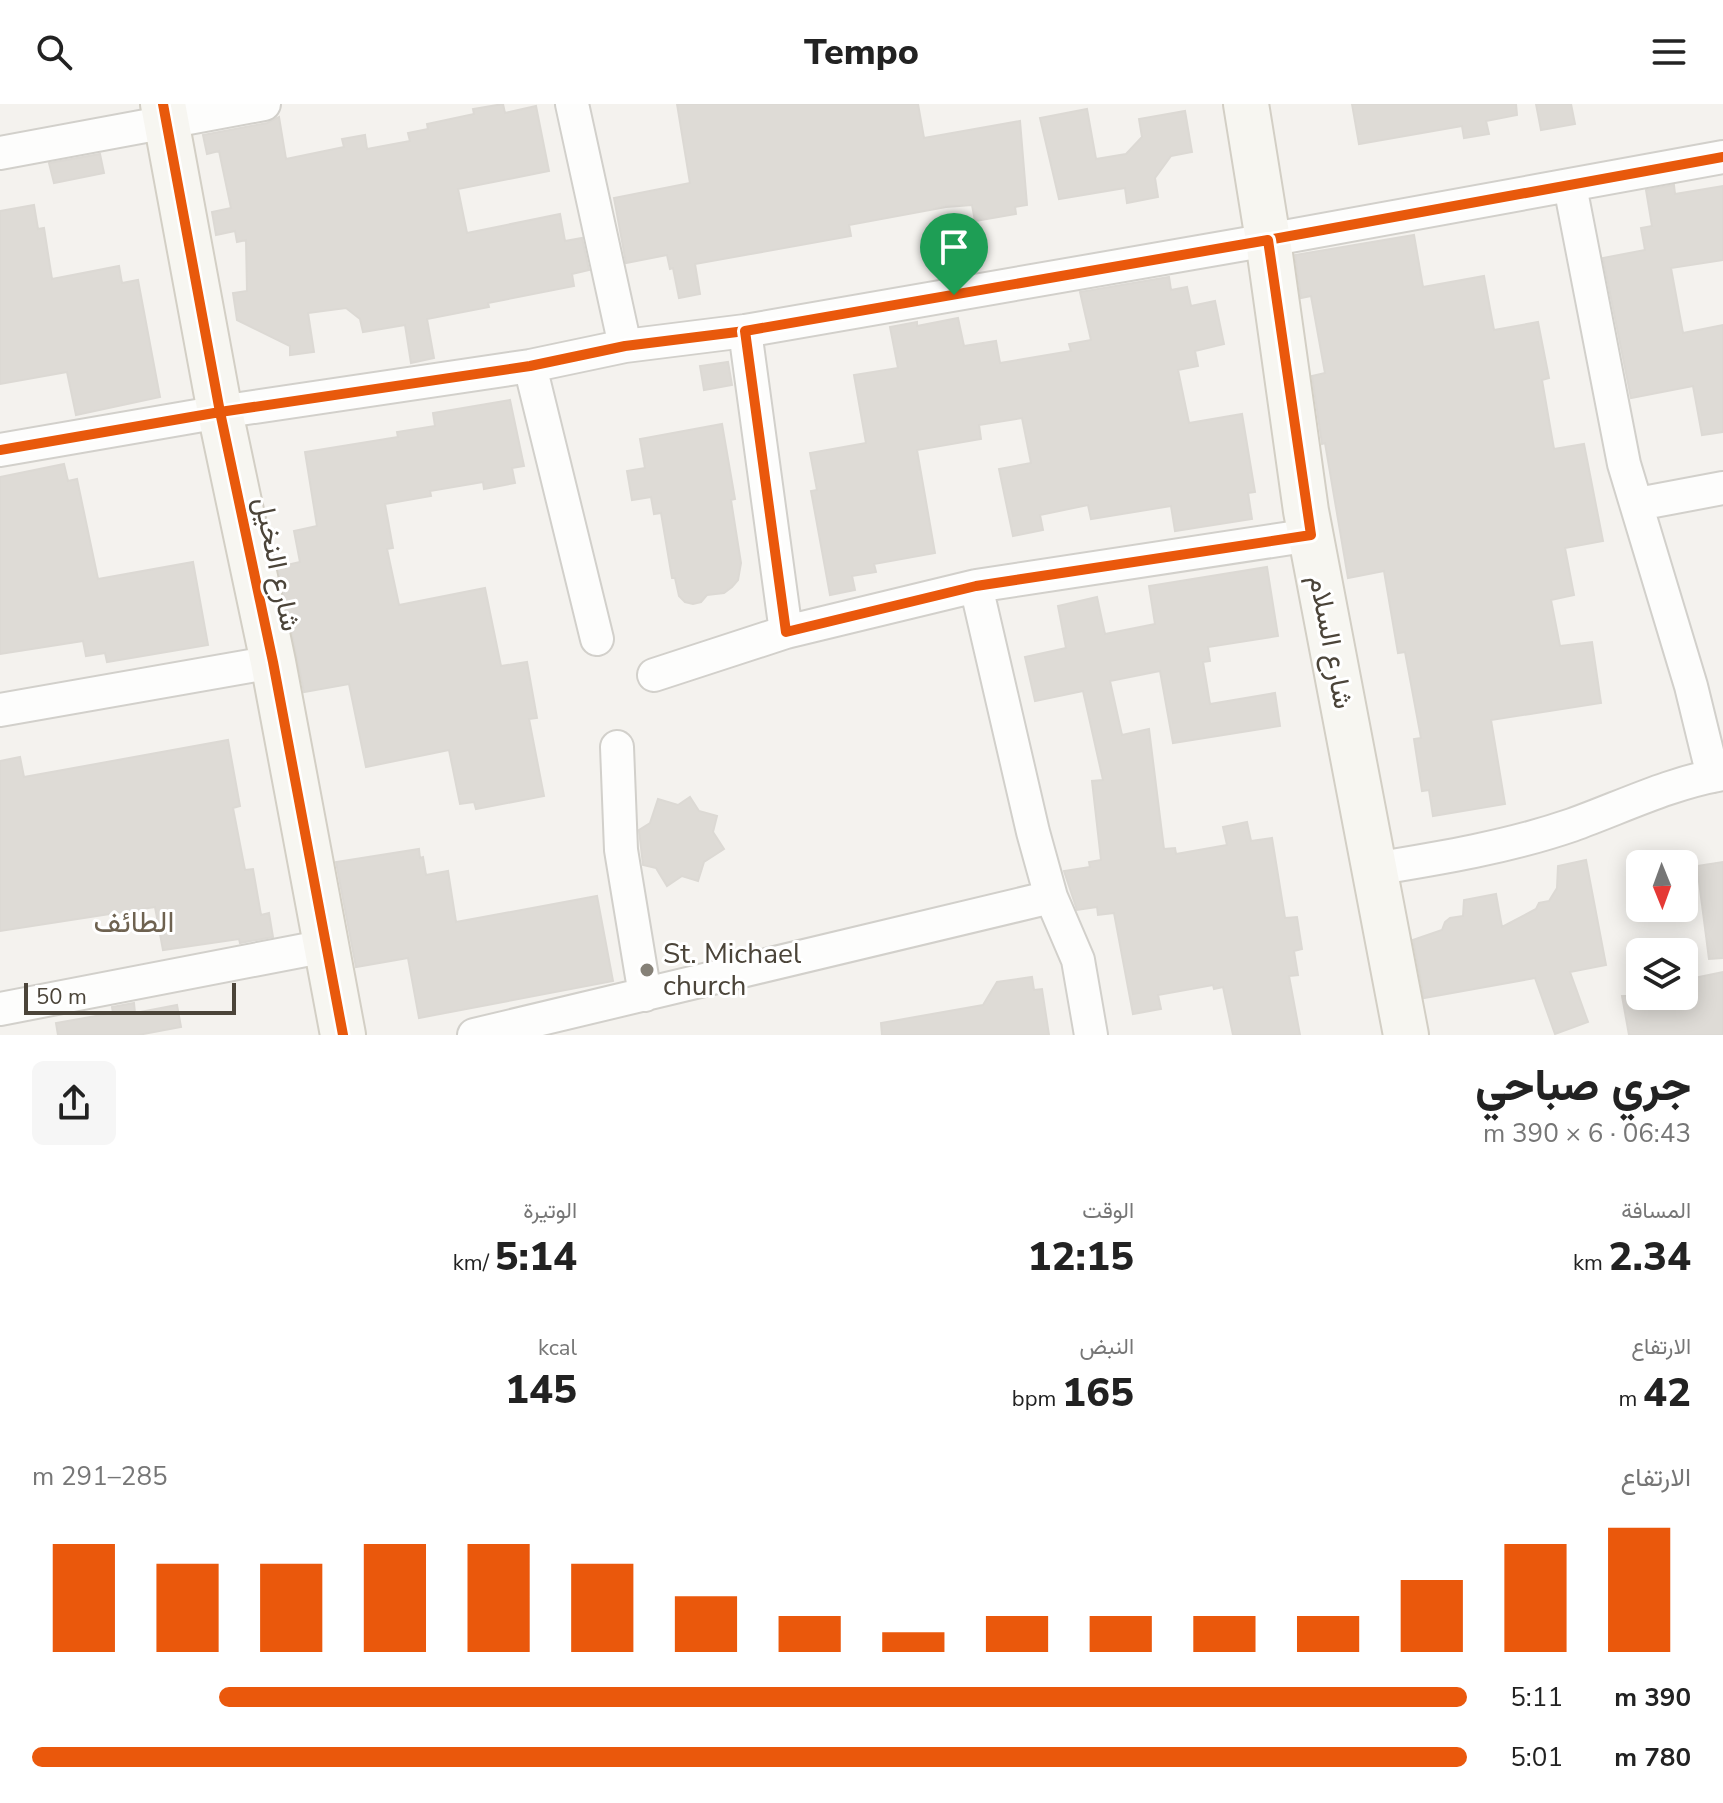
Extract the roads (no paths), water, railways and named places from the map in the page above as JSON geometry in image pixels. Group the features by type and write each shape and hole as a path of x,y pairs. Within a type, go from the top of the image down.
{"street":[{"path":"0,153 165,114 264,104"},
{"path":"572,104 625,346"},
{"name":"شارع السلام","path":"1246,104 1311,535 1374,869 1410,1033"},
{"name":"شارع النخيل","path":"165,114 220,412 273,662 343,1035"},
{"path":"0,450 220,412 530,366 625,346 745,331 1723,157"},
{"path":"1374,869 1469,853 1557,829 1659,791 1718,775 1624,464 1570,186"},
{"path":"745,331 786,632"},
{"path":"530,366 597,639"},
{"path":"1638,504 1723,488"},
{"path":"654,675 786,632 976,586 1311,535"},
{"path":"976,586 1033,832 1051,897 1078,960 1091,1035"},
{"path":"0,710 273,662"},
{"path":"617,747 621,850 645,995"},
{"path":"474,1035 1051,897"},
{"path":"0,1009 326,946"}],"place":[{"name":"St. Michael church","path":"647,970"}],"district":[{"name":"الطائف","path":"134,922"}]}
